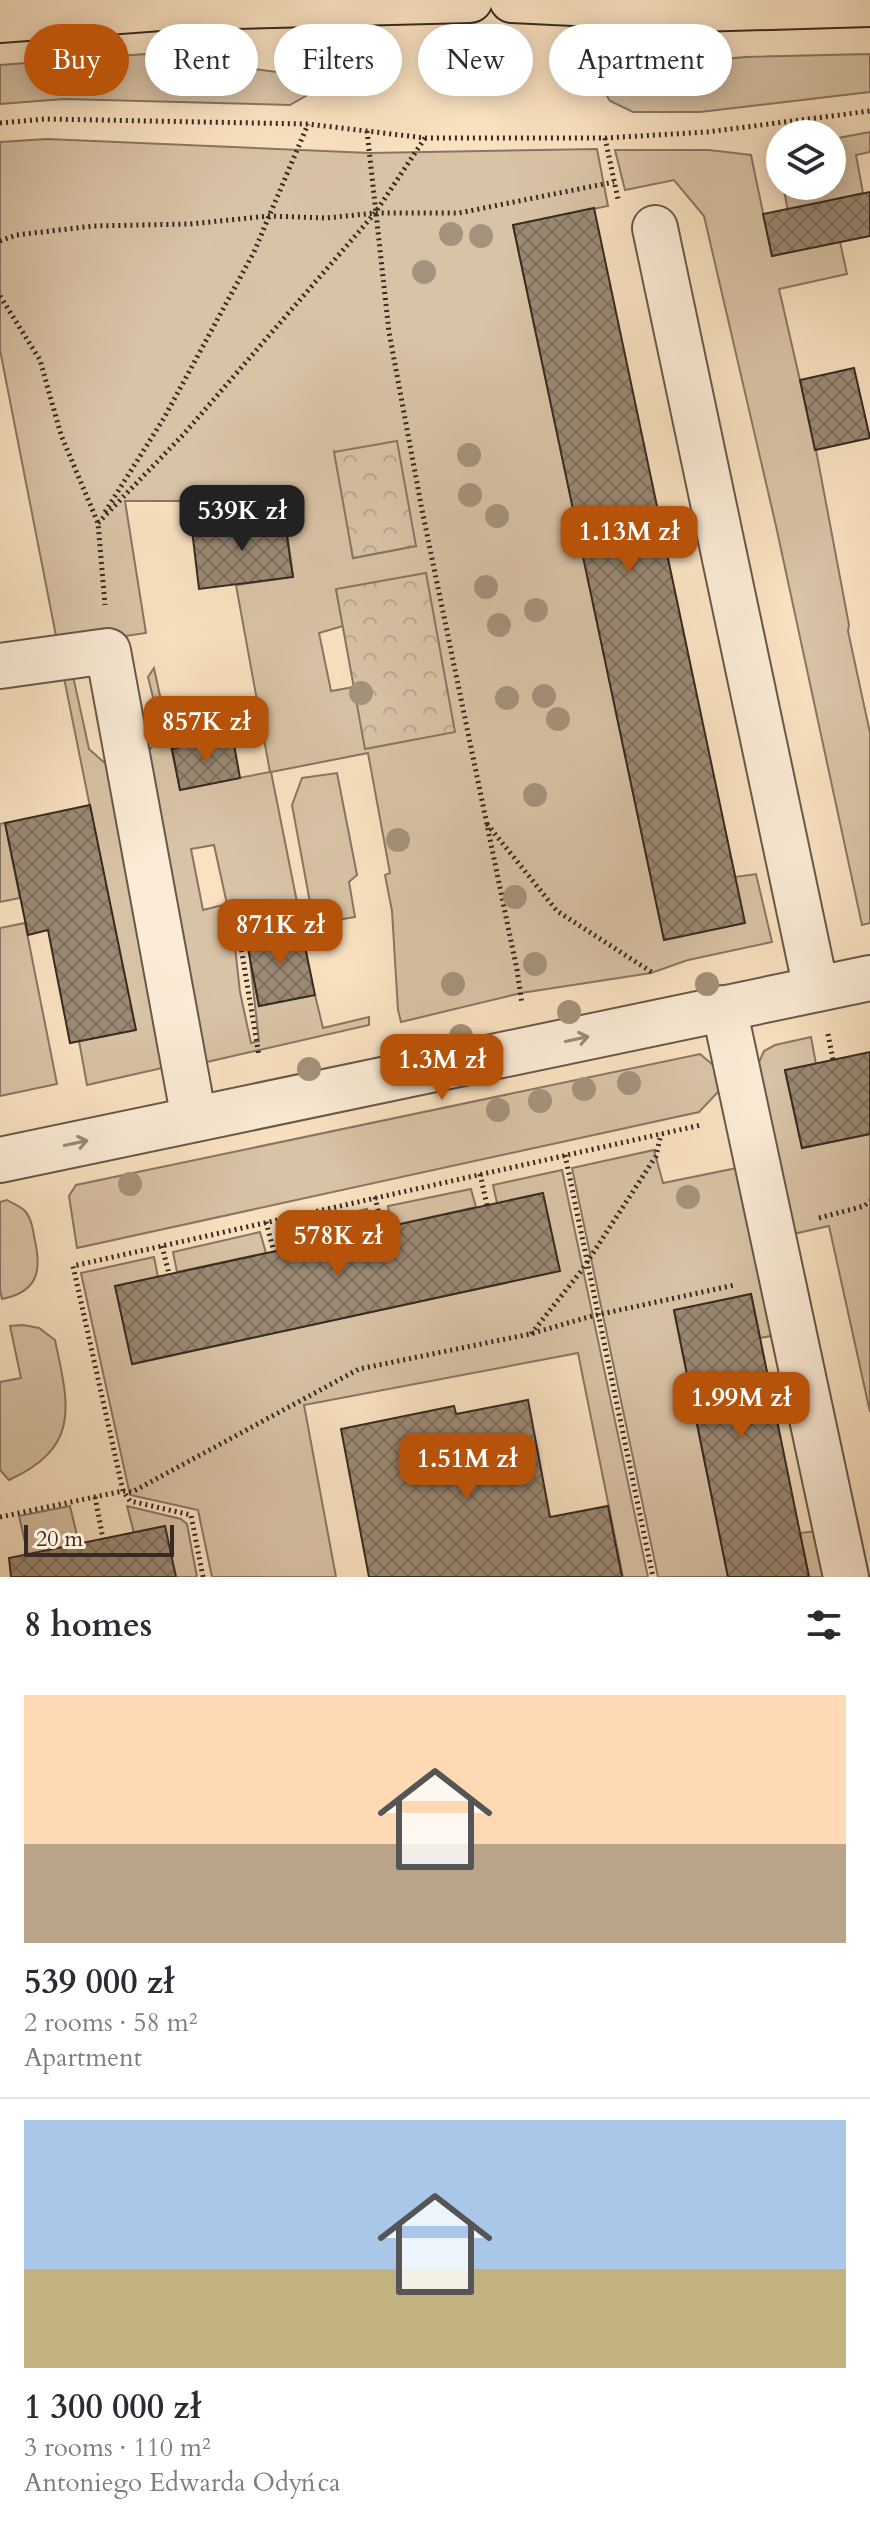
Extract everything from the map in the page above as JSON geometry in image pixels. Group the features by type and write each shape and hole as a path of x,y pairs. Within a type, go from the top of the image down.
{"main road":[{"path":"0,20 160,8 470,0"},
{"path":"512,0 697,9 870,4"}],"street":[{"path":"655,228 822,1009"},
{"path":"0,666 108,651 194,1119"},
{"path":"0,1160 724,1008 822,1009 870,978"},
{"path":"724,1008 846,1577"}],"path":[{"path":"0,123 45,119 308,124 425,138 605,138 692,133 870,111"},
{"path":"98,523 164,418 254,252 308,124"},
{"path":"367,131 389,332 522,1004"},
{"path":"98,523 183,435 375,213 425,138"},
{"path":"0,241 16,235 94,226 190,224 269,216 326,218 375,213 459,213 614,182"},
{"path":"0,296 40,360 61,435 98,523 108,651"},
{"path":"486,823 557,911 659,977"},
{"path":"252,919 239,935 259,1056"},
{"path":"822,1009 833,1060"},
{"path":"203,1577 191,1515 130,1501 123,1491 73,1266 747,1115"},
{"path":"530,1334 587,1263 656,1156 661,1134"},
{"path":"565,1155 653,1577"},
{"path":"480,1174 487,1205"},
{"path":"375,1197 382,1228"},
{"path":"266,1222 274,1252"},
{"path":"162,1246 169,1274"},
{"path":"0,1517 123,1491 132,1492 359,1369 530,1334 597,1315 717,1288 782,1277"},
{"path":"95,1497 103,1539"}],"green space":[{"path":"145,54 145,96 258,96 258,70 274,72 274,96 306,96 290,105 64,99 0,104 0,65 24,63 24,96 129,96 129,55"},
{"path":"870,54 870,92 700,112 633,112 610,101 607,96 732,96 732,58"},
{"path":"870,132 870,152 856,155 863,193 846,197 846,136"},
{"path":"47,139 370,153 597,149 608,206 513,225 664,939 744,923 735,877 756,874 772,942 688,960 651,973 521,993 401,1022 392,911 385,875 390,873 368,753 271,772 302,927 234,938 240,992 251,1043 259,1041 250,960 259,1006 315,995 323,1028 369,1017 369,1025 198,1064 143,758 162,734 148,677 154,668 180,789 270,772 236,585 293,577 285,518 222,526 218,501 125,501 146,633 58,646 0,350 0,142","holes":["335,452 416,546 353,558","343,626 366,748 354,687 331,691 319,633","214,845 227,904 203,910 191,849"]},
{"path":"615,150 709,150 751,155 772,256 796,250 786,200 831,200 847,274 779,289 816,450 848,631 870,733 870,923 862,925 776,526 704,216 674,180 625,190"},
{"path":"397,441 416,546 353,558 334,452"},
{"path":"426,573 455,732 365,749 336,589"},
{"path":"63,673 73,676 89,749 116,773 171,1066 87,1085 79,1041 135,1030"},
{"path":"337,773 357,875 349,882 355,917 314,924 292,805 302,778"},
{"path":"5,823 20,898 0,902 0,824"},
{"path":"25,923 57,1084 0,1096 0,928"},
{"path":"811,1037 816,1064 785,1071 802,1148 870,1134 870,1412 829,1226 784,1236 751,1080 764,1051 775,1045"},
{"path":"700,1054 718,1069 720,1090 699,1112 77,1248 69,1196 76,1185"},
{"path":"654,1150 663,1183 737,1168 781,1334 760,1338 751,1294 674,1311 728,1577 658,1577 572,1168"},
{"path":"562,1170 648,1577 623,1577 578,1353 304,1405 336,1577 212,1577 198,1510 130,1495 81,1273 154,1257 158,1277 115,1286 133,1364 559,1271 497,1203 493,1185"},
{"path":"471,1189 476,1207 391,1226 388,1206"},
{"path":"7,1200 29,1217 38,1262 30,1286 2,1299 0,1202"},
{"path":"367,1209 372,1230 283,1249 279,1229"},
{"path":"260,1232 266,1253 177,1272 173,1252"},
{"path":"10,1326 39,1328 55,1340 66,1405 59,1439 49,1453 9,1480 0,1470 0,1382 21,1378"},
{"path":"70,1506 79,1544 28,1555 19,1516"},
{"path":"127,1506 181,1519 187,1524 197,1577 176,1577 134,1533"},
{"path":"824,1530 835,1577 809,1577 800,1533"}],"building":[{"path":"870,192 870,236 772,256 763,214 831,200 846,200 846,197"},
{"path":"594,208 745,923 664,940 513,225"},
{"path":"854,368 870,438 815,450 800,380"},
{"path":"284,517 293,577 199,589 192,530"},
{"path":"214,739 215,743 233,739 240,778 180,790 172,749"},
{"path":"90,805 136,1030 70,1043 48,930 28,935 5,823"},
{"path":"301,927 315,995 259,1006 246,938"},
{"path":"870,1052 870,1134 802,1148 785,1070"},
{"path":"543,1193 560,1271 132,1364 115,1286"},
{"path":"751,1294 809,1577 728,1577 674,1310"},
{"path":"528,1400 550,1517 608,1506 622,1577 369,1577 341,1429 454,1406 456,1414"},
{"path":"165,1526 176,1577 11,1577 9,1558"}]}
